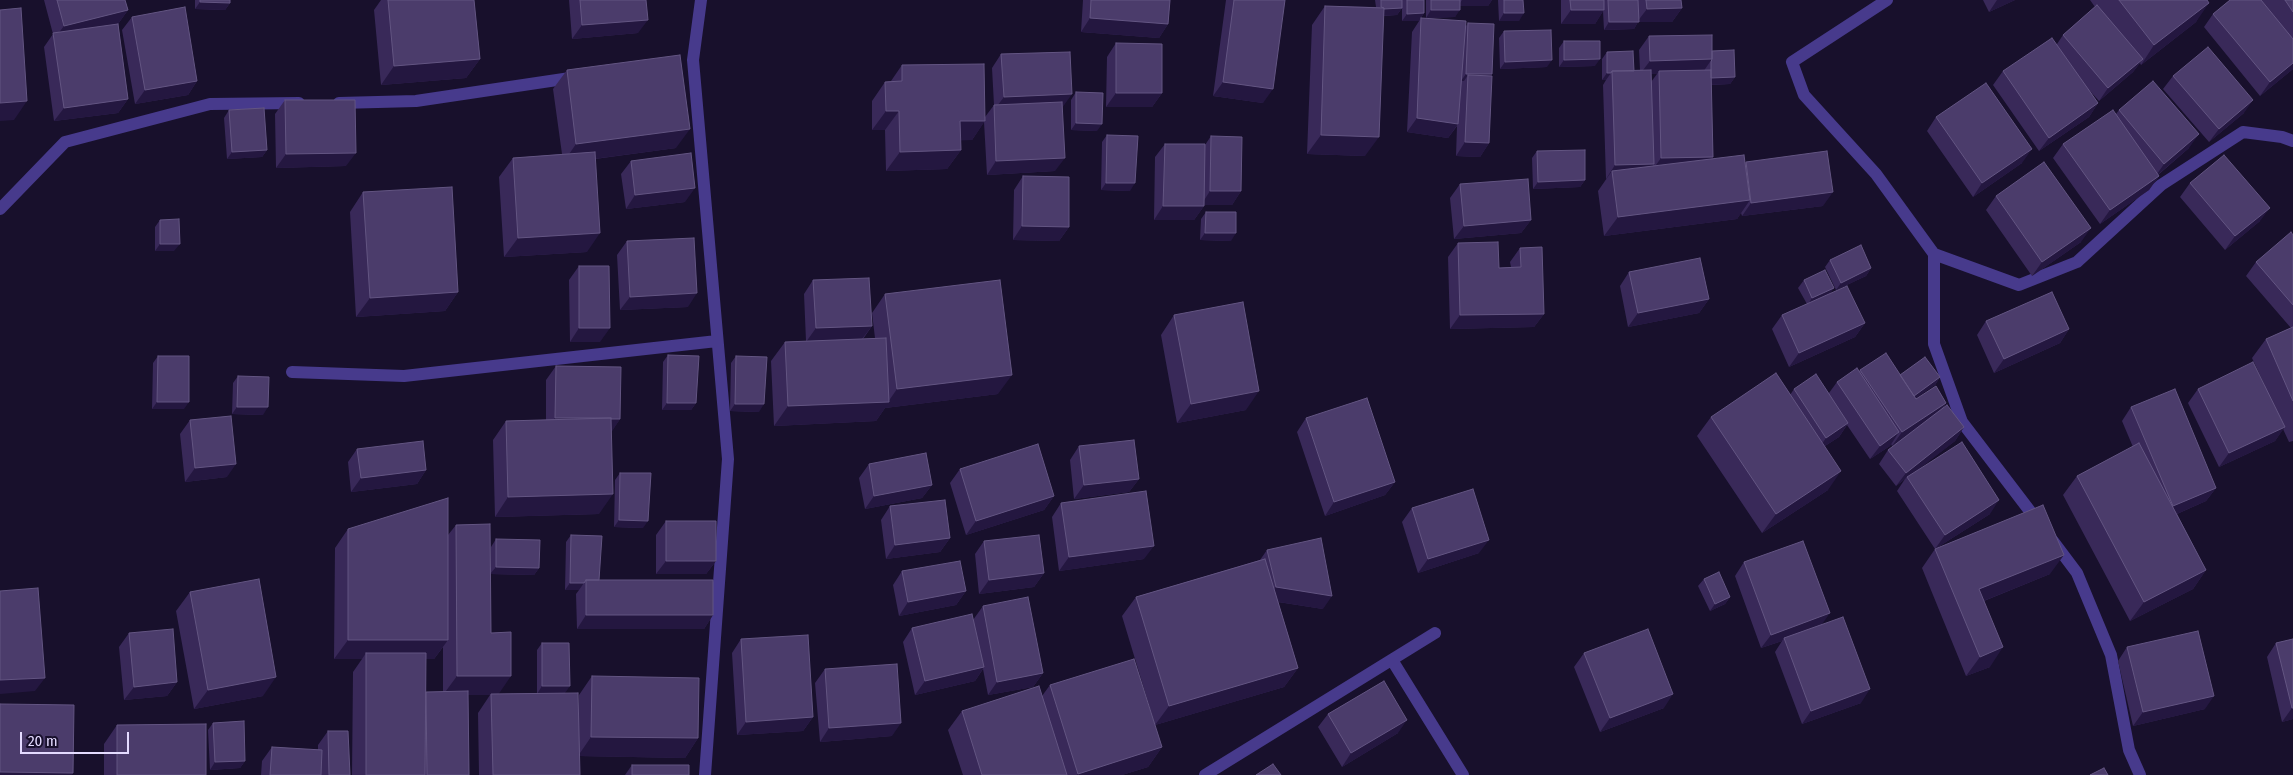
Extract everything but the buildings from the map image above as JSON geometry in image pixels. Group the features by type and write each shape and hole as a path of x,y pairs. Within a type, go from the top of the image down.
{"street":[{"path":"701,0 688,60 718,341 728,459 705,775"},
{"path":"1887,0 1792,62 1804,95 1876,174 1934,254 2019,284 2076,262 2161,184 2243,132 2282,137 2293,141"},
{"path":"327,103 416,101 588,76"},
{"path":"0,209 65,142 210,104 308,103"},
{"path":"1934,254 1934,344 1962,422 2076,572 2111,655 2129,750 2140,775"},
{"path":"292,372 404,376 718,341"},
{"path":"1205,775 1435,633"},
{"path":"1392,660 1463,775"}]}
